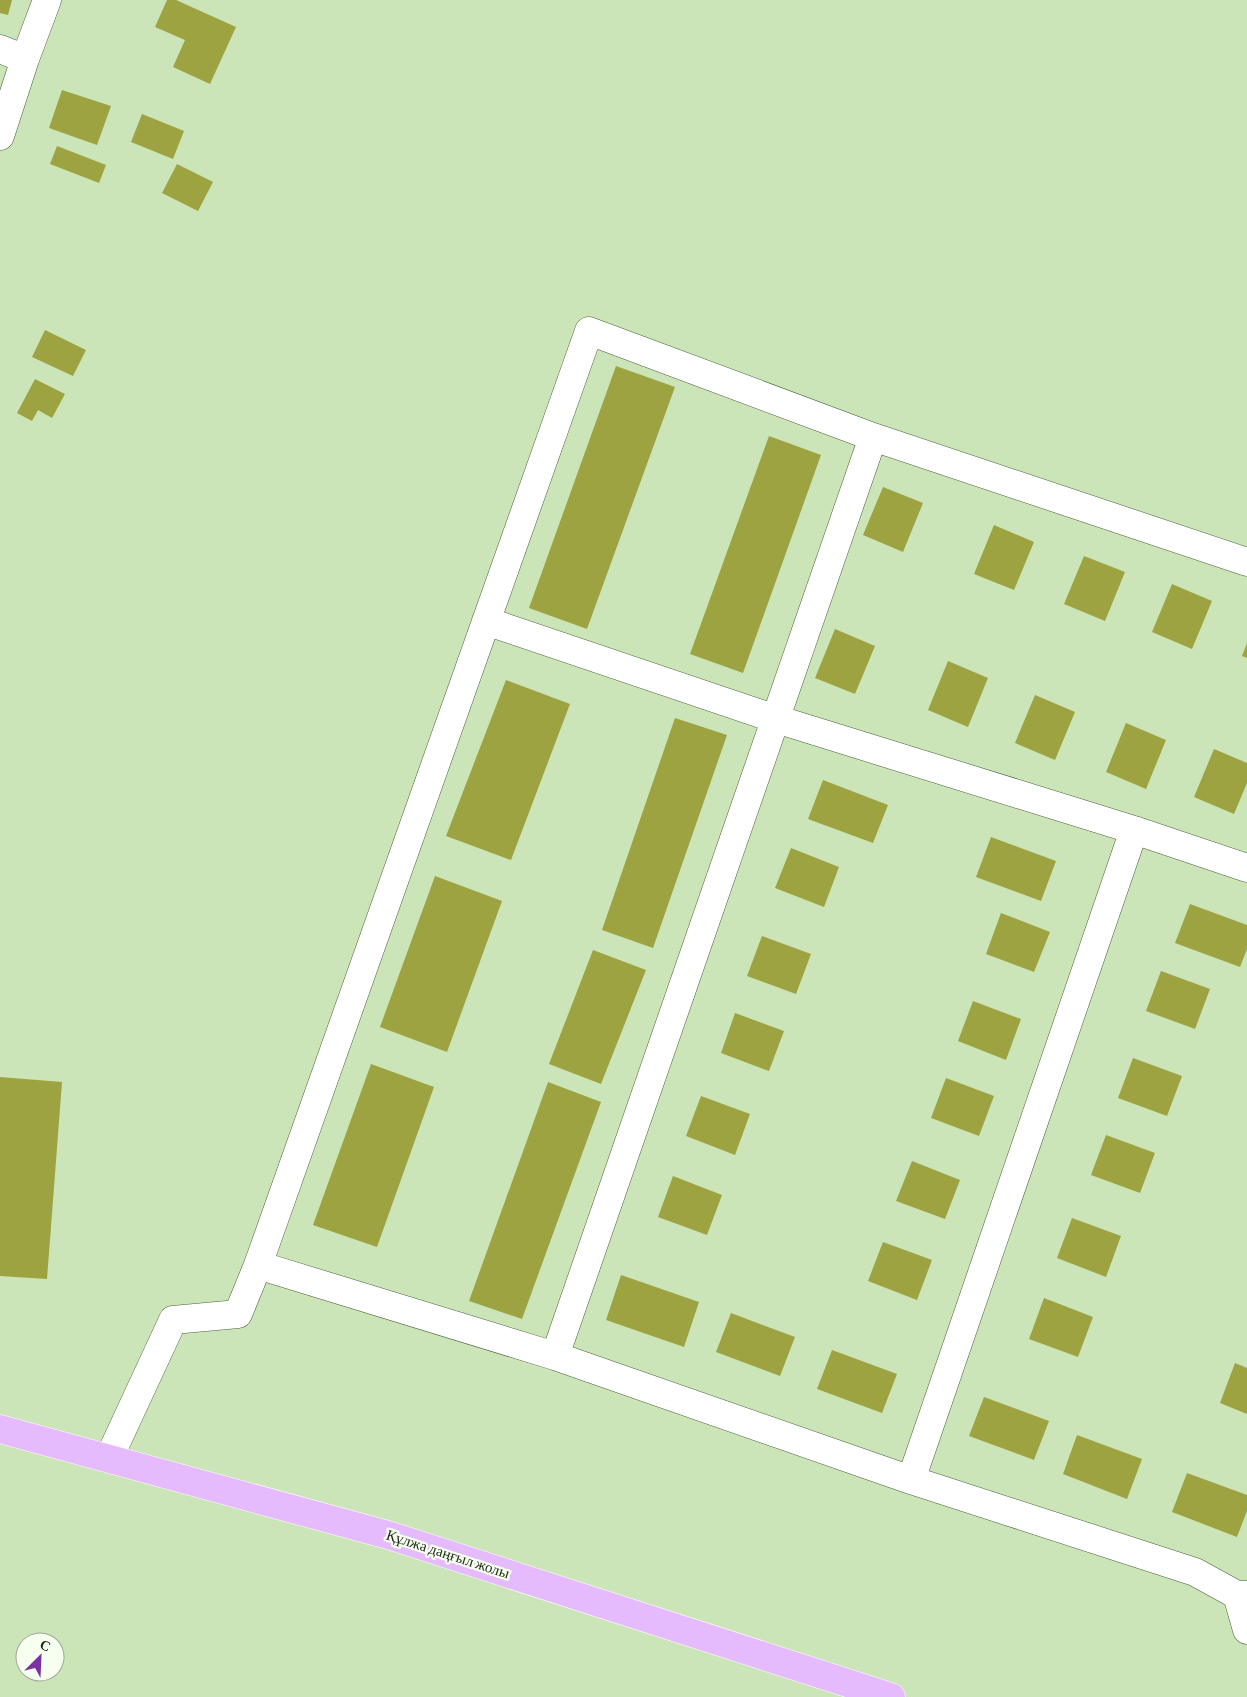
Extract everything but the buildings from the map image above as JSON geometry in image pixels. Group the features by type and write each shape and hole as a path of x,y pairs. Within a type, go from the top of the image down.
{"main road":[{"name":"Құлжа даңғыл жолы","path":"0,1429 388,1535 891,1697"}],"street":[{"path":"0,136 25,59 47,0"},
{"path":"0,49 25,59"},
{"path":"108,1458 173,1320 238,1314 258,1265 589,331 873,437 1247,562"},
{"path":"555,1356 873,437"},
{"path":"486,622 776,720 1134,830 1247,868"},
{"path":"911,1480 1134,830"},
{"path":"258,1265 555,1356 911,1480 1195,1572 1242,1595 1247,1630"}]}
